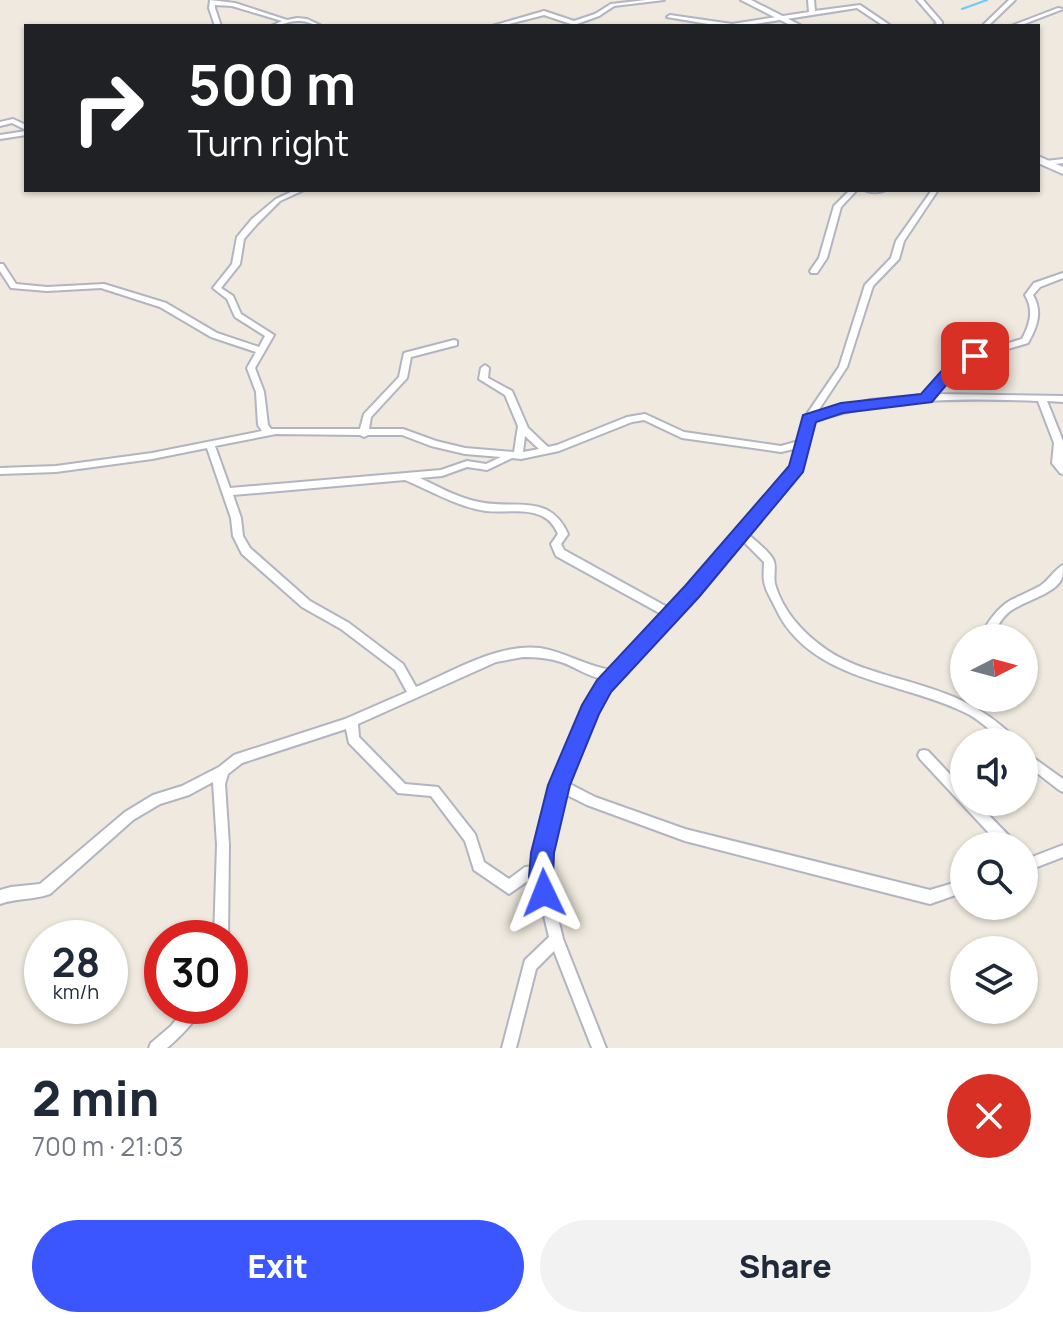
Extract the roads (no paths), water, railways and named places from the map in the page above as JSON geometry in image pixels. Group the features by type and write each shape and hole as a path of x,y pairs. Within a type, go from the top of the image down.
{"main road":[{"path":"745,0 794,24"},
{"path":"1042,161 1063,171"}],"street":[{"path":"603,0 614,5"},
{"path":"503,24 544,13 574,23 614,5 661,0"},
{"path":"811,0 812,12"},
{"path":"920,0 938,19 939,24"},
{"path":"987,24 1012,0"},
{"path":"217,24 212,8 214,1 246,7 265,17 285,20 304,18 315,24"},
{"path":"744,24 860,7 885,24"},
{"path":"1019,24 1060,9"},
{"path":"670,17 717,24"},
{"path":"278,24 285,20"},
{"path":"0,124 13,121 24,129"},
{"path":"3,139 24,132"},
{"path":"1042,161 1063,161"},
{"path":"268,432 262,422 260,392 251,371 270,335 238,315 230,298 217,286 236,264 240,239 255,221 278,200 296,192"},
{"path":"814,271 824,257 838,206 852,192"},
{"path":"599,1048 556,939 547,910 541,872 559,785 590,711 614,675 742,534 797,468 809,419 843,367 869,285 895,259 900,241 934,192"},
{"path":"0,266 14,286 47,289 101,286 163,305 214,335 260,350"},
{"path":"926,398 961,360 1025,341 1033,328 1035,306 1029,295 1039,284 1063,275"},
{"path":"364,434 367,416 403,378 407,355 454,343"},
{"path":"485,368 483,379 509,393 522,426 547,451"},
{"path":"809,419 841,408 926,398 1063,399"},
{"path":"1041,398 1059,443 1057,463 1063,471"},
{"path":"226,492 447,473 467,464 483,468 516,456 547,451 630,419 645,417 682,435 781,449 804,443"},
{"path":"516,456 522,426"},
{"path":"0,471 105,463 268,432 403,432 465,451 516,456"},
{"path":"210,444 240,542 253,558 306,604 339,621 399,667 414,694"},
{"path":"406,476 477,506 520,508 549,515 562,530 563,534 556,544 560,553 670,614"},
{"path":"742,534 769,561 769,581 785,617 805,643 849,669 950,698"},
{"path":"992,624 1008,604 1044,589 1063,569"},
{"path":"0,897 7,894 36,894 45,889 129,816 157,799 185,791 250,754 352,721 483,662 523,652 553,655 597,673 614,675"},
{"path":"979,712 996,728"},
{"path":"352,721 353,739 402,789 434,791 470,838 479,866 485,872 509,887 530,872 541,872"},
{"path":"924,755 950,783"},
{"path":"1038,767 1063,786"},
{"path":"221,920 223,845 219,784 223,771"},
{"path":"559,785 591,801 685,835 930,897 950,891"},
{"path":"981,816 997,832"},
{"path":"1038,860 1063,851"},
{"path":"509,1048 530,965 556,939"},
{"path":"156,1048 182,1024"}],"waterway":[{"path":"962,9 987,0"}]}
